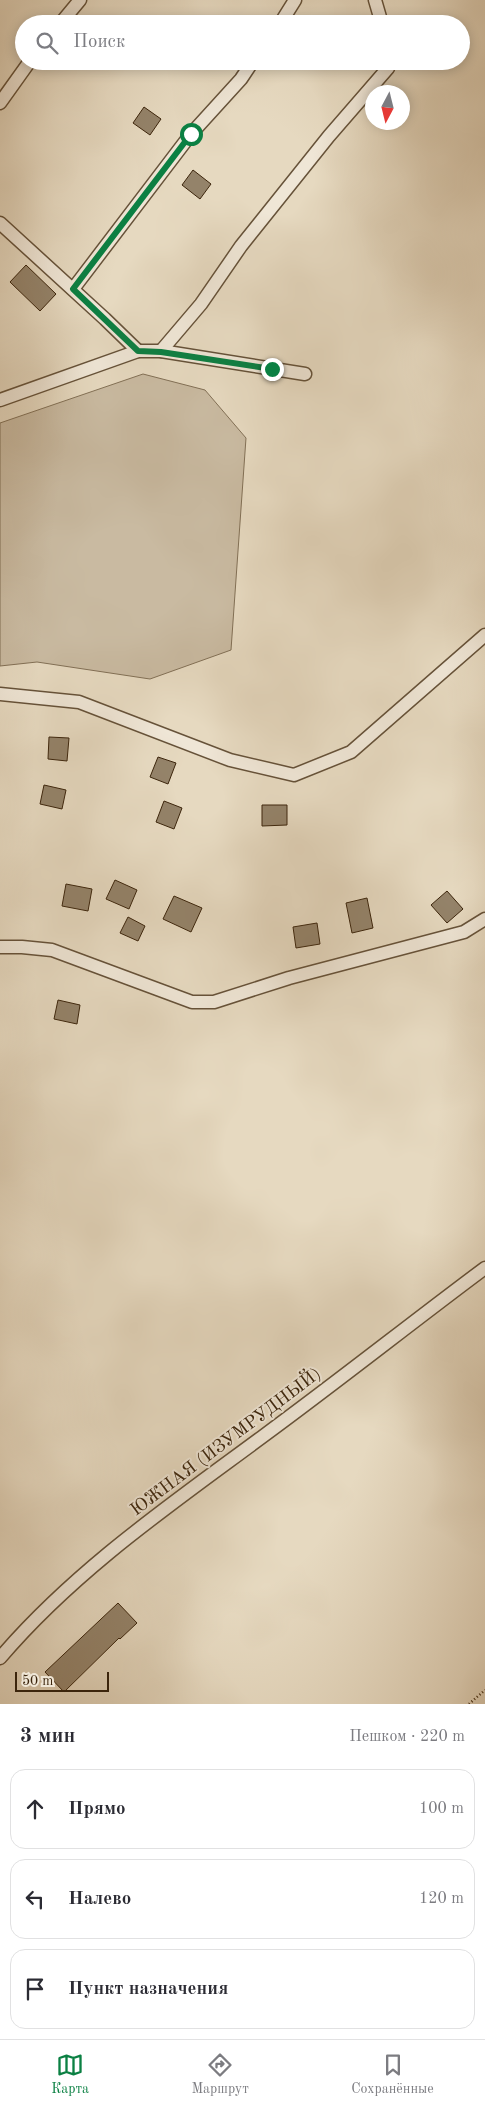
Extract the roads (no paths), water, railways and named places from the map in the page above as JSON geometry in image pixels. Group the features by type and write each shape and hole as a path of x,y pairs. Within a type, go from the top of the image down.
{"street":[{"path":"68,15 80,0"},
{"path":"286,15 295,0"},
{"path":"375,0 379,15"},
{"path":"0,104 24,70"},
{"path":"73,289 191,134 247,70"},
{"path":"161,352 201,304 247,239 323,143 386,70"},
{"path":"0,223 138,351"},
{"path":"0,400 138,351 161,352 305,374"},
{"path":"0,694 79,702 230,760 294,775 351,752 485,635"},
{"path":"0,947 52,950 192,1002 214,1002 289,978 464,932 485,919"},
{"name":"ЮЖНАЯ (ИЗУМРУДНЫЙ)","path":"0,1658 34,1620 90,1569 149,1520 485,1268"}]}
